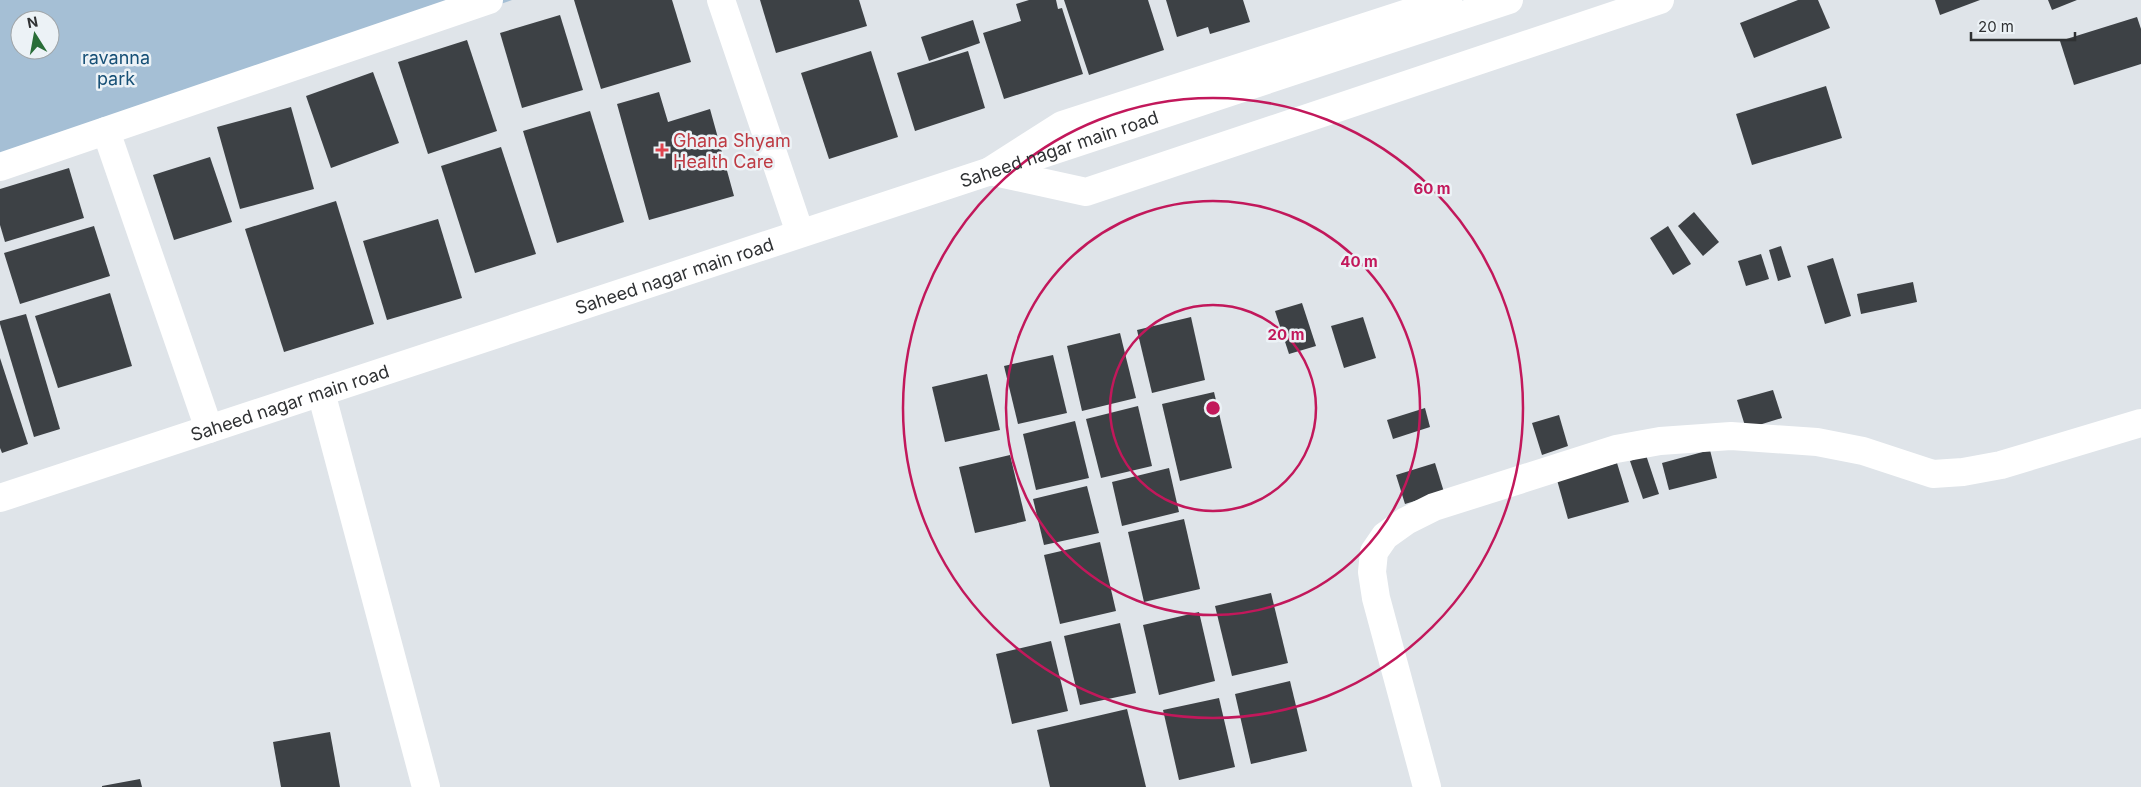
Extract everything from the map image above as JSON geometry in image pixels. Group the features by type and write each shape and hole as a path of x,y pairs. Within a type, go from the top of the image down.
{"street":[{"path":"0,167 490,0"},
{"path":"721,0 800,233"},
{"path":"990,171 1062,125 1448,0"},
{"name":"Saheed nagar main road","path":"0,498 1509,0"},
{"path":"990,171 1086,192 1660,0"},
{"path":"106,131 209,429"},
{"path":"320,392 426,787"},
{"path":"1427,787 1376,598 1372,572 1374,552 1385,536 1406,521 1434,507 1502,484 1616,449 1660,441 1731,436 1817,442 1863,451 1933,474 1963,472 2001,465 2141,423"}],"green space":[{"name":"ravanna park","path":"0,0 512,0 0,180"}],"building":[{"path":"574,0 672,0 691,62 601,89"},
{"path":"760,0 859,0 867,26 776,53"},
{"path":"1029,0 1056,0 1058,9 1062,8 1083,74 1004,99 983,33 1021,21 1016,4"},
{"path":"1064,0 1148,0 1164,50 1089,75"},
{"path":"1166,0 1243,0 1250,22 1210,34 1208,27 1177,37"},
{"path":"1798,0 1818,0 1830,28 1754,58 1740,23"},
{"path":"1935,0 1980,0 1940,15"},
{"path":"2048,0 2077,0 2052,10"},
{"path":"560,15 583,90 522,108 500,33"},
{"path":"2137,17 2141,29 2141,64 2074,85 2060,41"},
{"path":"973,20 980,43 929,61 921,37"},
{"path":"467,40 497,131 428,154 398,62"},
{"path":"871,51 898,137 829,159 801,73"},
{"path":"968,51 985,108 915,131 897,73"},
{"path":"373,72 399,143 331,168 306,96"},
{"path":"1826,86 1842,138 1752,165 1736,114"},
{"path":"659,92 668,122 710,109 734,196 649,220 617,104"},
{"path":"291,107 314,189 240,209 217,127"},
{"path":"590,111 624,222 557,243 523,131"},
{"path":"501,147 536,254 475,273 441,166"},
{"path":"210,157 232,222 174,240 153,175"},
{"path":"69,168 84,218 5,242 0,225 0,189"},
{"path":"336,201 374,324 284,352 245,229"},
{"path":"1694,212 1719,242 1703,256 1678,226"},
{"path":"438,219 462,298 387,320 363,241"},
{"path":"94,226 110,276 20,304 4,253"},
{"path":"1668,226 1691,264 1673,275 1650,238"},
{"path":"1781,246 1791,277 1778,281 1769,250"},
{"path":"1761,254 1769,279 1746,286 1738,261"},
{"path":"1833,258 1851,316 1825,324 1807,266"},
{"path":"1913,282 1917,302 1861,314 1857,294"},
{"path":"110,293 132,366 58,388 35,316"},
{"path":"1302,303 1316,346 1289,354 1275,311"},
{"path":"26,314 60,429 34,437 0,324 0,321"},
{"path":"1191,317 1205,380 1152,393 1137,330"},
{"path":"1363,317 1376,358 1344,368 1331,326"},
{"path":"1120,333 1136,398 1082,411 1067,346"},
{"path":"1053,355 1067,413 1018,424 1004,366"},
{"path":"0,358 28,444 2,453 0,448"},
{"path":"987,374 1000,430 945,442 932,387"},
{"path":"1773,390 1782,418 1746,429 1737,400"},
{"path":"1214,392 1232,468 1180,481 1162,404"},
{"path":"1138,406 1152,466 1101,478 1086,419"},
{"path":"1425,408 1430,427 1393,439 1387,420"},
{"path":"1559,415 1568,446 1542,455 1532,423"},
{"path":"1075,421 1089,478 1036,490 1023,434"},
{"path":"1710,450 1717,478 1669,490 1662,463"},
{"path":"1010,455 1026,521 975,533 959,467"},
{"path":"1646,455 1659,494 1643,499 1630,461"},
{"path":"1435,463 1444,492 1405,504 1396,475"},
{"path":"1617,463 1629,502 1568,519 1557,480"},
{"path":"1169,468 1179,512 1122,526 1112,482"},
{"path":"1087,486 1099,533 1044,545 1033,499"},
{"path":"1184,519 1200,589 1144,602 1128,532"},
{"path":"1100,542 1116,611 1060,624 1044,555"},
{"path":"1271,593 1288,663 1232,676 1215,606"},
{"path":"1199,612 1215,681 1159,695 1143,625"},
{"path":"1120,623 1136,693 1080,705 1064,636"},
{"path":"1051,641 1068,711 1012,724 996,654"},
{"path":"1290,681 1307,751 1251,764 1235,694"},
{"path":"1219,698 1235,767 1179,780 1163,710"},
{"path":"1127,709 1146,787 1050,787 1037,730"},
{"path":"330,732 340,787 281,787 273,742"},
{"path":"140,779 142,787 102,787 102,786"}],"place":[{"name":"Ghana Shyam Health Care","path":"662,150"}]}
